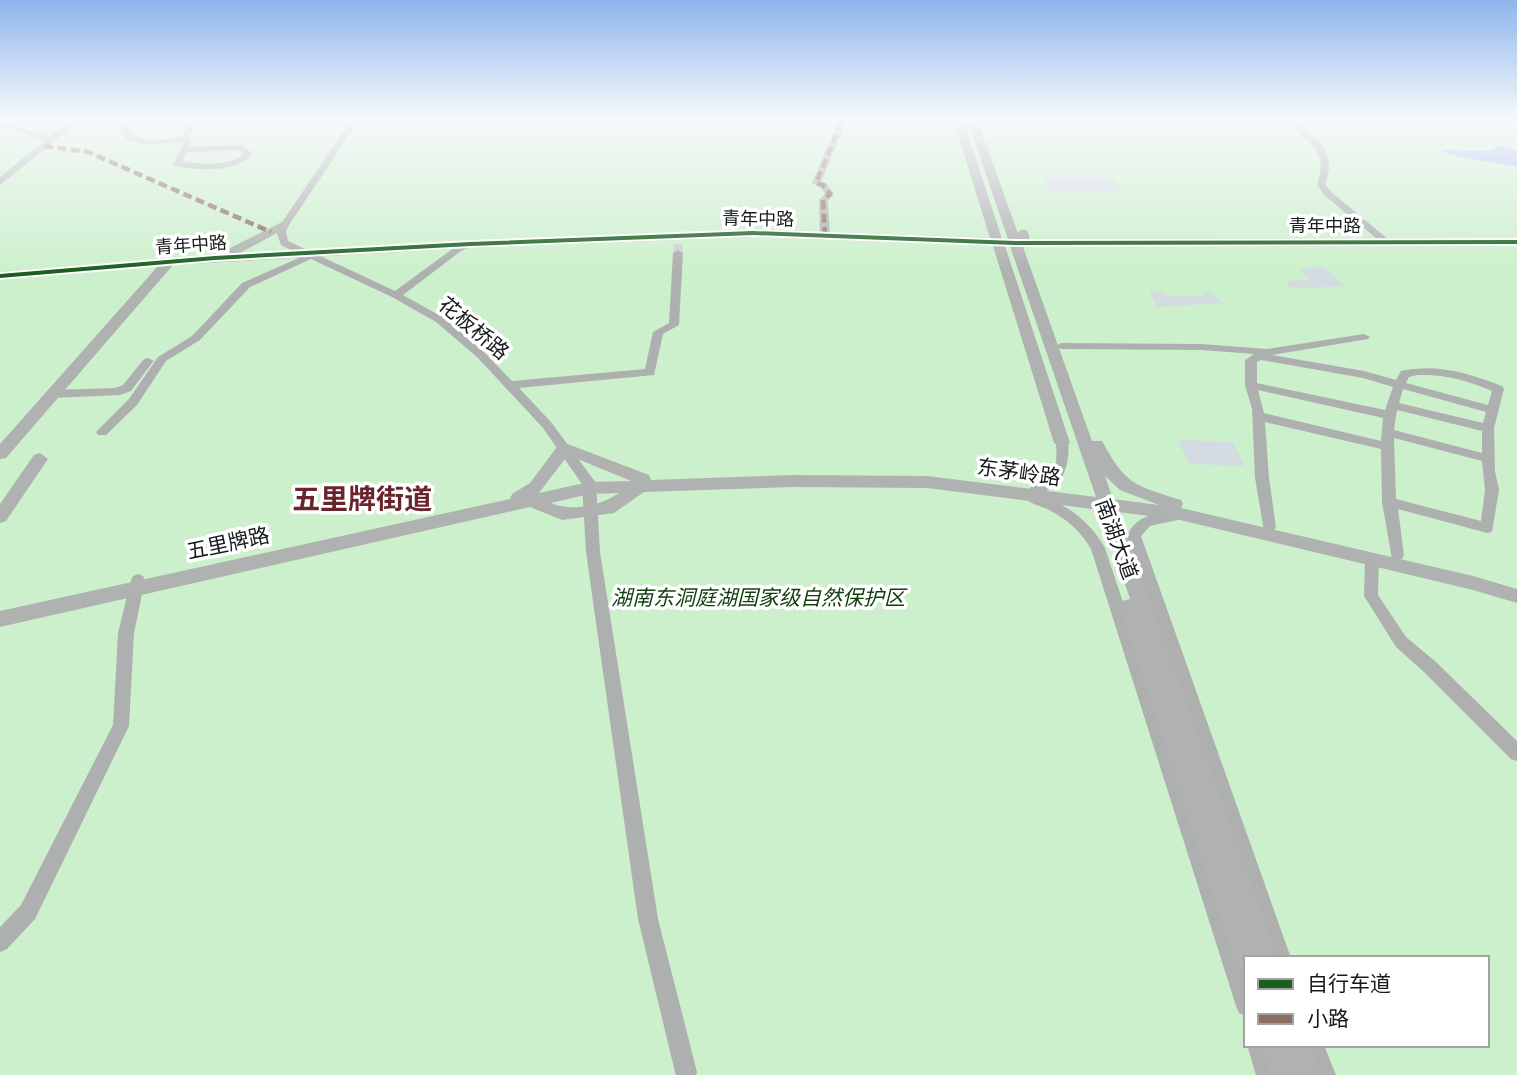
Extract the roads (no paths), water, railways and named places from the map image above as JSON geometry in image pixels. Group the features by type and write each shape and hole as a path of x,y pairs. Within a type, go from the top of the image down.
{"main road":[{"path":"0,182 14,169"},
{"path":"980,169 1061,346 1103,464 1112,477 1177,509"},
{"name":"南湖大道","path":"985,169 1012,240"},
{"name":"南湖大道","path":"989,169 1201,799 1264,956"},
{"path":"993,169 1062,443"},
{"path":"234,251 284,225"},
{"name":"青年中路","path":"0,273 234,251 612,232 754,228 1012,240 1517,240"},
{"name":"青年中路","path":"0,273 470,244 753,233 825,233"},
{"path":"0,454 169,262"},
{"path":"565,448 642,482 608,509 562,514 524,500 565,448"},
{"path":"0,517 40,459"},
{"name":"东茅岭路","path":"589,485 883,480 1028,491 1177,509 1397,555 1517,586"},
{"name":"五里牌路","path":"0,612 589,485"},
{"name":"东茅岭路","path":"1177,509 1517,596"},
{"name":"五里牌路","path":"0,619 138,583"},
{"path":"1201,799 1245,956"},
{"path":"1276,1047 1284,1075"},
{"path":"1297,1047 1306,1075"}],"street":[{"path":"293,248 284,243 281,231 322,169"},
{"path":"822,169 816,183 830,194 822,200 825,233"},
{"path":"1327,169 1321,184 1327,193 1383,240"},
{"path":"396,295 458,249 470,244"},
{"name":"花板桥路","path":"293,248 396,295 440,320 481,355 509,385 565,448 589,485"},
{"path":"509,385 650,372 659,332 674,325 678,253"},
{"path":"102,432 133,402 162,359 196,338 246,285 308,255"},
{"path":"1061,346 1201,347 1267,352 1364,337"},
{"path":"1269,527 1262,478 1258,416 1251,385 1251,360 1260,356 1364,375 1492,410"},
{"path":"52,394 116,392 127,388 148,361"},
{"path":"1389,502 1487,528 1492,490 1488,428 1498,389 1449,372 1421,370 1405,374 1397,386 1390,410 1388,432 1389,502 1397,555"},
{"path":"1251,385 1488,428"},
{"path":"1258,416 1389,447"},
{"path":"1388,432 1489,459"},
{"path":"1028,491 1051,483 1058,476 1064,460 1062,443"},
{"path":"589,485 593,552 648,919 686,1072"},
{"path":"1028,491 1072,516 1091,534 1098,548 1244,1000"},
{"path":"1177,509 1142,524 1134,536 1280,956"},
{"path":"1372,559 1371,596 1401,642 1517,753"},
{"path":"0,942 28,912 121,726 126,634 138,583"},
{"path":"1259,1047 1267,1075"},
{"path":"1315,1047 1325,1075"}],"tunnel":[{"path":"678,253 679,235"}],"district":[{"name":"五里牌街道","path":"362,499"}],"park label":[{"name":"湖南东洞庭湖国家级自然保护区","path":"758,597"}]}
